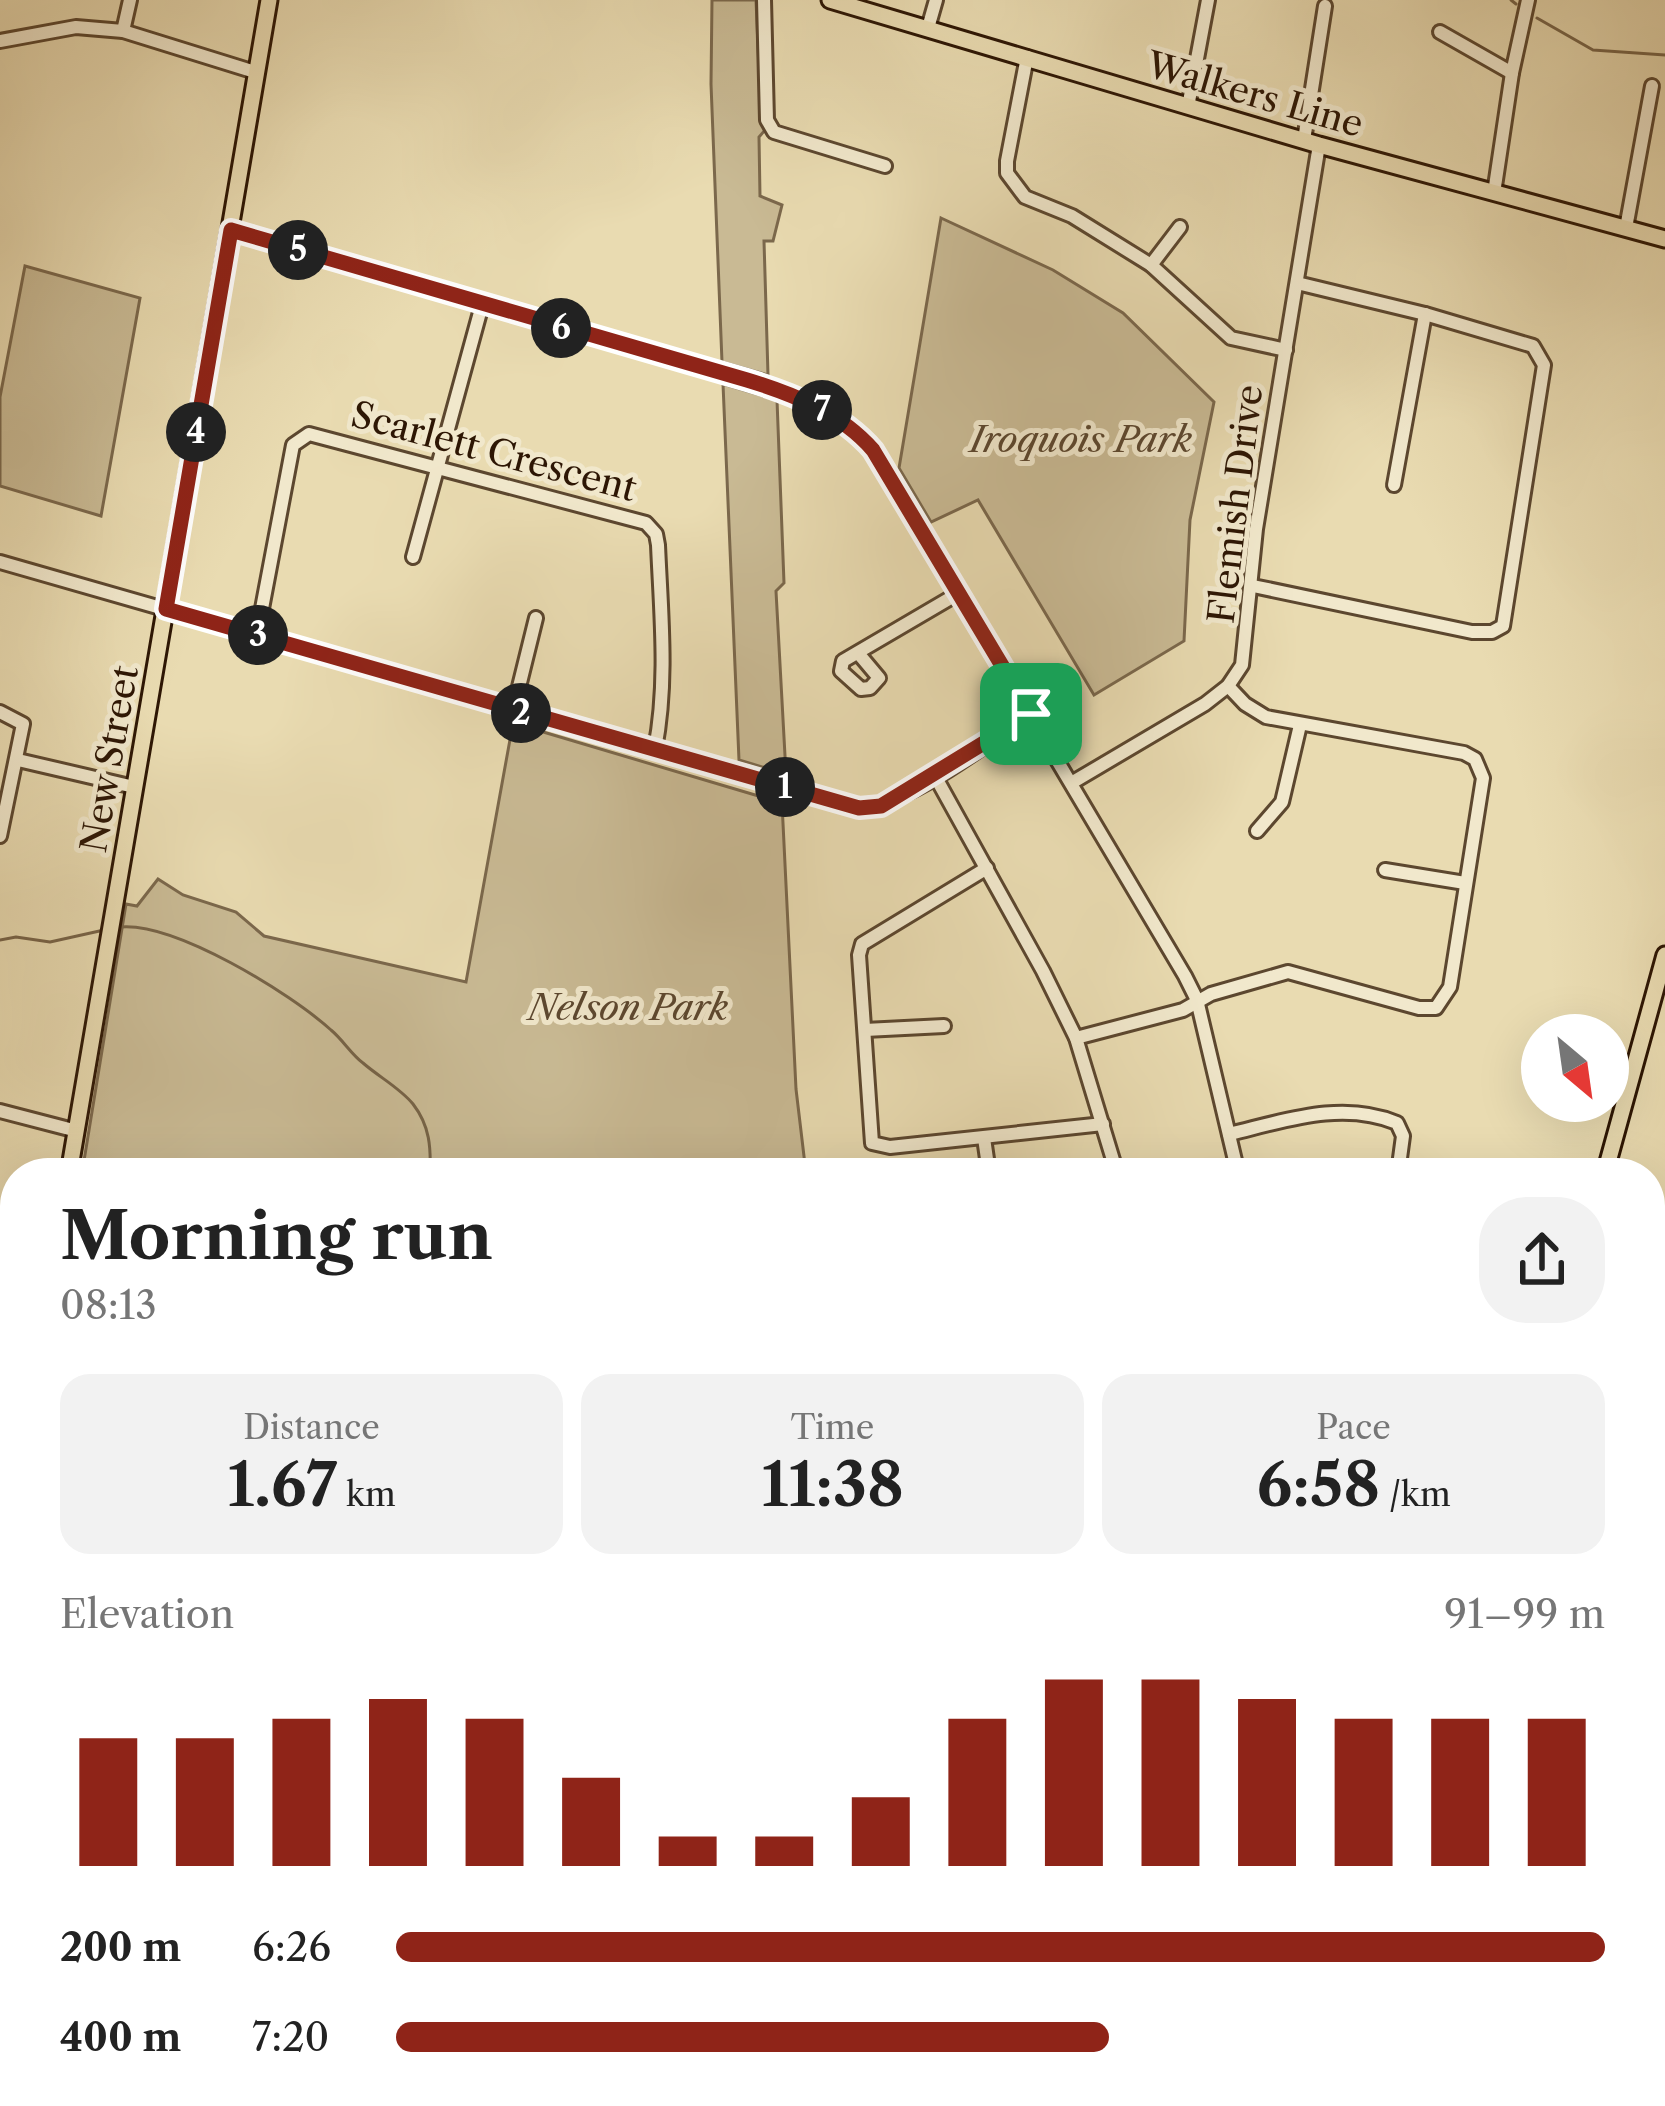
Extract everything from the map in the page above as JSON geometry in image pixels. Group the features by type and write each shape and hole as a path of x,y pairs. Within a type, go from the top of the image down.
{"main road":[{"name":"New Street","path":"72,1158 268,0"},
{"name":"Walkers Line","path":"830,0 1311,142 1665,238"},
{"path":"1609,1158 1665,955"}],"street":[{"path":"123,31 130,0"},
{"path":"764,0 767,121 774,132 885,166"},
{"path":"928,28 936,0"},
{"path":"1188,106 1208,0"},
{"path":"1494,193 1528,0"},
{"name":"Flemish Drive","path":"1228,686 1246,652 1256,530 1297,283 1324,6"},
{"path":"0,40 76,27 123,31 254,72"},
{"path":"1440,32 1512,73"},
{"path":"1027,57 1007,161 1006,173 1015,188 1025,197 1072,216 1150,265 1231,338 1286,350"},
{"path":"1626,228 1652,86"},
{"path":"1150,265 1180,227"},
{"path":"231,230 759,384 826,412 858,433 873,450 1073,782 1197,1000 1235,1158"},
{"path":"1253,586 1472,632 1492,632 1503,626 1544,365 1533,346 1297,283"},
{"path":"412,557 482,305"},
{"path":"1394,485 1425,314"},
{"name":"Scarlett Crescent","path":"257,634 293,445 309,434 646,523 656,535 664,704 656,749"},
{"path":"0,562 859,808 881,806 1031,714"},
{"path":"858,653 959,593"},
{"path":"513,711 536,618"},
{"path":"1073,782 1228,686 1267,717 1464,753 1475,759 1483,778 1450,987 1436,1008 1419,1008 1288,973 1256,978 1197,1000 1184,1010 1076,1038"},
{"path":"0,712 23,724 0,836"},
{"path":"1257,831 1282,802 1300,725"},
{"path":"18,760 134,787"},
{"path":"934,776 1076,1038 1112,1158"},
{"path":"987,868 862,944 872,1143 890,1147 1102,1124"},
{"path":"1385,870 1465,883"},
{"path":"866,1030 944,1026"},
{"path":"0,1111 77,1131"},
{"path":"1229,1134 1316,1113 1382,1117 1397,1124 1403,1136 1400,1158"},
{"path":"983,1138 986,1158"}],"green space":[{"path":"712,0 756,0 761,115 766,129 759,137 760,196 782,205 773,241 764,241 768,375 722,362"},
{"name":"Iroquois Park","path":"941,218 1053,270 1123,313 1214,402 1190,520 1184,641 1094,695 978,500 931,522 899,468"},
{"path":"25,266 140,298 101,516 0,486 0,397"},
{"path":"723,384 777,400 784,583 776,591 786,774 739,760"},
{"name":"Nelson Park","path":"513,723 782,803 796,1089 804,1158 84,1158 126,904 137,906 158,879 183,895 236,912 264,936 466,982"}],"waterway":[{"path":"1511,0 1516,4"},
{"path":"1537,18 1593,50 1665,55"},
{"path":"120,927 143,928 200,948 261,980 312,1015 413,1104 423,1121 430,1158"},
{"path":"0,940 16,937 50,942 104,930"}],"route":[{"path":"231,230 747,380 826,412 858,433 873,450 1031,714 881,806 859,808 166,609 231,230"}]}
